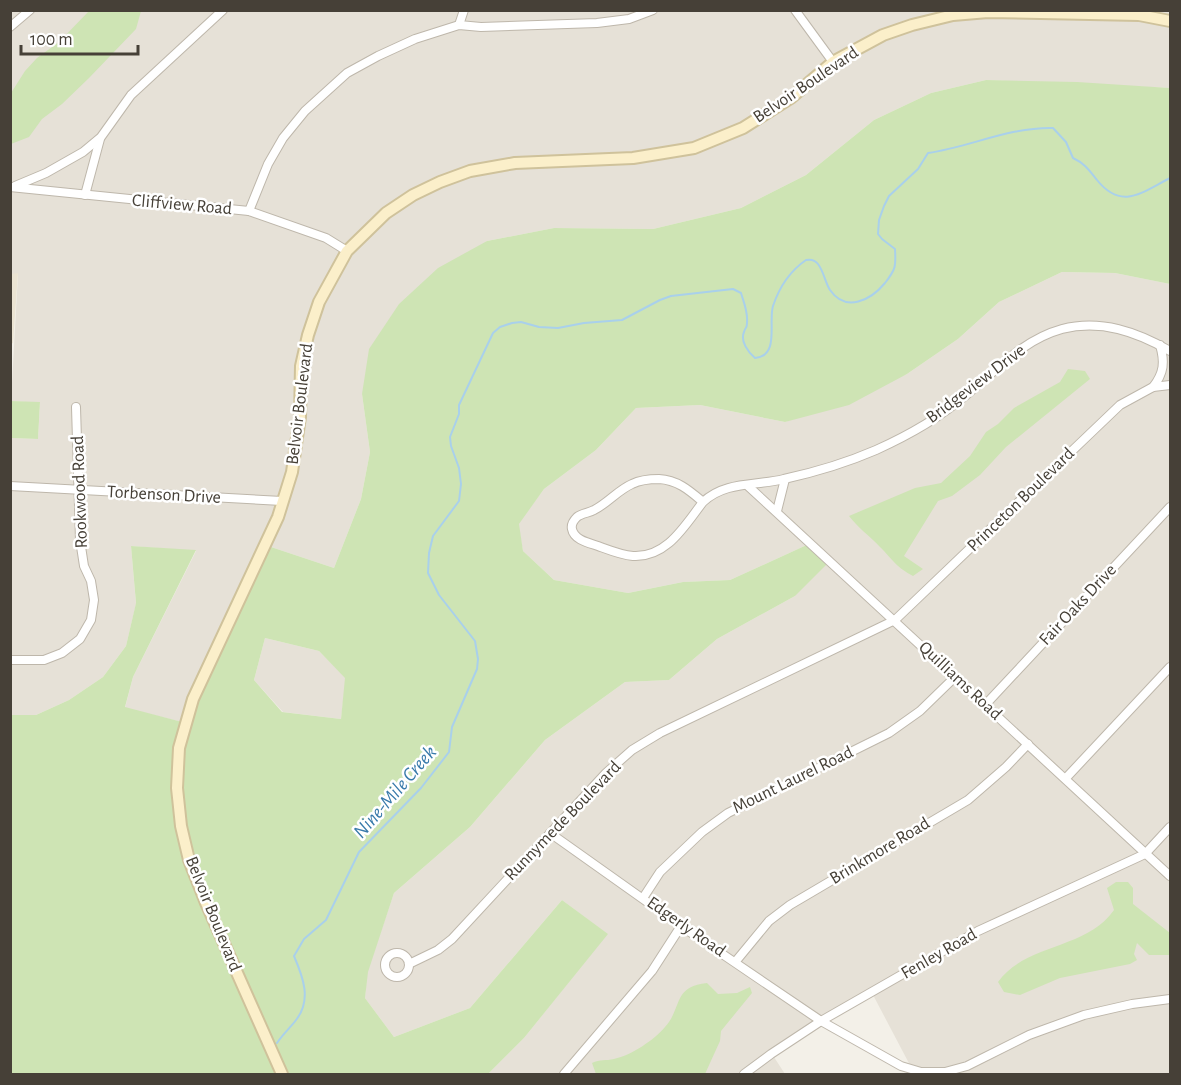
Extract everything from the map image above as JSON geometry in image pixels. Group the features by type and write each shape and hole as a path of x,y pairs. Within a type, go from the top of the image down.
{"street":[{"path":"11,26 30,10"},
{"path":"12,187 64,163 83,152 101,137 131,95 223,10"},
{"path":"459,25 464,10"},
{"path":"249,211 268,164 283,138 305,111 347,73 378,56 415,39 459,25 481,27 597,23 629,19 653,10"},
{"path":"795,10 833,62"},
{"name":"Belvoir Boulevard","path":"282,1074 189,860 181,826 177,788 179,748 193,699 278,517 292,472 300,417 301,366 308,335 319,302 347,250 386,213 413,195 470,171 515,163 633,158 694,148 743,128 792,97 833,62 883,35 912,25 953,15 988,12 1139,15 1170,21"},
{"path":"85,195 101,137"},
{"name":"Cliffview Road","path":"12,187 249,211 326,238 347,250"},
{"name":"Bridgeview Drive","path":"703,502 723,488 748,486 831,468 898,440 944,412 1026,345 1063,329 1098,326 1137,333 1170,351"},
{"path":"1153,387 1164,367 1160,345"},
{"name":"Princeton Boulevard","path":"895,620 1120,405 1153,387 1170,385"},
{"name":"Rookwood Road","path":"10,660 44,660 63,653 80,639 91,620 94,600 91,581 84,566 80,540 76,407"},
{"path":"777,511 784,479"},
{"path":"645,480 670,480 687,488 703,502 665,548 650,554 636,556 624,554 584,541 572,532 572,526 577,517 596,509 633,483 645,480"},
{"name":"Torbenson Drive","path":"10,486 282,501"},
{"name":"Quilliams Road","path":"748,486 1170,876"},
{"name":"Fair Oaks Drive","path":"986,704 1170,507"},
{"name":"Runnymede Boulevard","path":"409,964 438,950 452,939 606,773 632,750 895,620"},
{"path":"1066,778 1170,666"},
{"name":"Mount Laurel Road","path":"643,898 660,872 702,832 728,813 889,733 920,711 955,677"},
{"name":"Brinkmore Road","path":"736,961 769,921 790,905 968,800 1006,767 1028,744"},
{"path":"1145,854 1170,827"},
{"name":"Edgerly Road","path":"550,833 821,1021 901,1066 921,1072 945,1072 968,1066 1029,1035 1084,1015 1132,1004 1170,999"},
{"name":"Fenley Road","path":"744,1074 821,1021 978,931 1145,854"},
{"path":"564,1074 652,970 681,926"}],"shaded area":[{"path":"11,11 1170,11 1170,88 986,80 931,93 874,120 806,175 741,208 653,229 554,228 487,241 362,394 370,452 361,499 334,568 265,545 186,723 125,708 133,677 196,551 131,546 136,604 126,646 103,677 69,700 36,715 11,715 11,438 38,439 40,403 11,401 18,274 11,274"},
{"path":"1062,272 1115,273 1170,284 1170,1074 954,1074 952,1070 912,1069 872,993 772,1054 785,1074 488,1074 524,1038 607,934 562,900 470,1008 394,1037 365,998 367,972 394,893 470,827 545,740 625,682 669,680 717,639 795,596 811,543 730,580 683,582 628,593 554,580 523,551 518,524 544,489 596,450 636,408 700,405 785,422 907,374 958,339 999,302"},
{"path":"18,273 13,343 11,344 11,274"},
{"path":"265,638 319,651 346,678 341,719 283,712 254,680"}],"green space":[{"path":"90,10 141,11 136,29 89,78 62,104 42,119 29,137 11,144 11,93 25,71 37,58 59,42"},
{"path":"986,80 1077,82 1170,88 1170,284 1115,273 1062,272 999,302 958,339 907,374 849,405 785,422 700,405 636,408 596,450 544,489 519,524 523,551 554,580 628,593 683,582 730,580 811,543 830,561 795,596 717,639 669,680 625,682 545,740 470,827 394,893 368,972 365,998 394,1037 470,1008 562,900 608,934 524,1038 488,1074 11,1074 10,715 36,715 69,700 103,677 126,646 136,603 131,546 196,550 133,677 125,707 186,723 265,545 334,568 361,499 370,452 362,394 369,349 399,304 438,268 487,241 554,228 653,229 741,208 806,175 874,120 931,93","holes":["265,638 319,651 345,678 341,719 282,712 254,680"]},
{"path":"1068,369 1085,371 1090,379 1006,447 980,475 952,496 938,501 904,556 923,569 913,576 899,566 849,516 915,488 941,483 970,456 986,432 1014,408 1060,382"},
{"path":"11,401 40,402 38,439 11,438"},
{"path":"1116,882 1128,882 1133,888 1133,904 1170,933 1170,955 1149,955 1137,943 1134,954 1137,960 1130,964 1060,978 1020,995 1004,992 998,982 1010,969 1024,960 1088,933 1102,923 1114,910 1107,888"},
{"path":"707,983 718,994 737,993 750,987 752,993 721,1031 720,1041 705,1074 596,1074 592,1063 621,1057 649,1042 671,1020 683,993 696,985"}],"waterway":[{"name":"Nine-Mile Creek","path":"277,1043 296,1020 304,1005 303,980 294,956 304,939 326,920 359,852 421,788 449,752 452,727 477,669 475,641 439,595 428,573 433,536 459,501 461,484 459,468 450,437 459,414 459,405 493,333 500,327 521,322 539,327 558,328 622,320 671,296 733,289 741,293 747,318 743,339 747,350 755,358 763,356 768,351 772,337 773,306 778,293 790,275 806,260 813,260 817,263 830,290 843,301 858,302 866,299 885,283 894,267 895,249 878,234 879,220 889,196 918,169 928,153 1005,134 1053,128 1066,142 1073,158 1115,195 1132,196 1170,178"}]}
